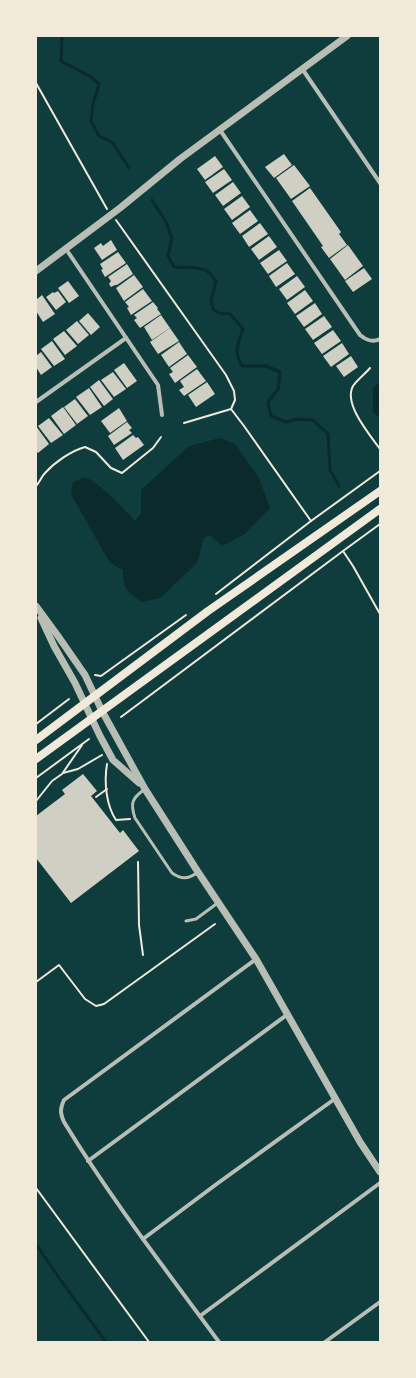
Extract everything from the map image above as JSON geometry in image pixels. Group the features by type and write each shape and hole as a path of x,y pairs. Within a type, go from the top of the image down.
{"main road":[{"path":"36,740 208,611 380,491"},
{"path":"36,760 380,509"}],"street":[{"path":"36,271 180,159 303,70 347,36"},
{"path":"303,70 380,183"},
{"path":"220,130 360,335 371,341 380,339"},
{"path":"66,249 158,386 162,415"},
{"path":"36,402 126,338"},
{"path":"36,607 85,675 102,711 145,789 256,959 360,1142 380,1172"},
{"path":"36,607 54,646 75,682 113,760 145,789"},
{"path":"219,1342 143,1240 88,1161 64,1122 61,1115 61,1108 64,1100 256,959"},
{"path":"88,1161 288,1014"},
{"path":"143,1240 218,1183 336,1098"},
{"path":"200,1316 380,1183"},
{"path":"326,1342 380,1302"}],"lane":[{"path":"145,789 134,799 132,809 136,818 172,873 180,878 185,878 191,877 198,872"},
{"path":"186,921 196,919 219,902"}],"path":[{"path":"36,83 104,203"},
{"path":"120,225 226,375 234,391 235,400 231,409 184,423"},
{"path":"370,368 352,388 352,406 380,449"},
{"path":"231,409 311,521"},
{"path":"36,486 44,474 51,468 76,450 85,447 96,452 111,468 122,473 154,448 161,437"},
{"path":"211,597 380,471"},
{"path":"121,717 380,524"},
{"path":"343,551 380,614"},
{"path":"95,675 101,676 192,611"},
{"path":"36,724 69,699"},
{"path":"36,778 89,739"},
{"path":"62,774 82,745"},
{"path":"36,801 52,781 62,774 78,769 109,751"},
{"path":"109,751 105,777 106,789 112,813 116,820 136,818"},
{"path":"96,797 106,789"},
{"path":"138,862 139,911 143,954"},
{"path":"36,982 59,965 85,999 96,1006 104,1004 215,924"},
{"path":"36,1188 149,1342"}],"water":[{"path":"380,382 380,418 373,412 373,388"},
{"path":"220,438 235,444 259,478 270,508 245,534 222,546 210,535 203,539 198,562 160,598 142,602 129,592 125,586 123,570 110,563 71,494 73,482 85,477 93,481 112,497 135,521 141,513 141,490 189,446"}],"building":[{"path":"284,154 292,165 274,178 265,167"},
{"path":"215,156 223,167 205,180 197,169"},
{"path":"294,165 310,186 291,199 276,178"},
{"path":"224,169 232,180 213,193 205,182"},
{"path":"233,182 241,193 223,206 215,195"},
{"path":"310,188 341,232 339,234 347,245 329,258 321,247 323,246 292,201"},
{"path":"242,196 250,207 232,220 224,209"},
{"path":"250,210 258,221 240,234 232,223"},
{"path":"260,223 268,234 249,247 242,236"},
{"path":"269,236 277,247 259,260 251,249"},
{"path":"111,240 117,250 102,260 94,248 101,243 103,246"},
{"path":"348,245 363,266 345,280 330,259"},
{"path":"279,250 287,261 268,274 260,263"},
{"path":"118,252 126,263 105,277 101,270 103,269 100,264"},
{"path":"287,263 295,274 276,287 269,276"},
{"path":"127,264 133,274 117,285 111,287 109,284 111,281 108,277"},
{"path":"364,268 372,279 353,292 345,281"},
{"path":"134,275 143,287 124,301 116,288"},
{"path":"297,276 305,287 287,300 279,289"},
{"path":"68,281 79,296 69,303 58,288"},
{"path":"143,289 152,301 131,315 127,308 129,307 125,302"},
{"path":"305,290 313,301 295,314 287,303"},
{"path":"58,291 66,302 56,310 46,297 53,292"},
{"path":"42,295 55,314 43,322 36,311 36,300"},
{"path":"153,302 161,314 140,328 134,320 137,318 134,315"},
{"path":"315,303 322,314 304,327 296,316"},
{"path":"88,313 100,327 91,335 79,321"},
{"path":"161,315 170,328 152,340 144,327"},
{"path":"324,316 332,327 313,340 305,329"},
{"path":"77,321 89,335 78,344 66,330"},
{"path":"170,328 179,341 158,354 150,342"},
{"path":"333,330 341,341 322,354 314,343"},
{"path":"64,331 77,346 65,355 53,339"},
{"path":"52,341 65,359 54,366 41,349"},
{"path":"179,342 187,354 169,367 161,355"},
{"path":"342,343 349,354 331,367 323,356"},
{"path":"41,352 52,367 41,375 36,367 36,356"},
{"path":"188,355 197,367 175,383 169,374 173,372 170,368"},
{"path":"351,356 358,367 344,377 336,366"},
{"path":"124,363 137,381 127,388 114,370"},
{"path":"197,369 206,381 184,396 179,390 184,387 180,381"},
{"path":"113,372 126,389 114,397 101,380"},
{"path":"99,380 113,399 104,406 90,387"},
{"path":"207,382 215,394 196,407 188,395"},
{"path":"89,388 102,407 90,415 76,397"},
{"path":"75,399 88,416 77,424 64,407"},
{"path":"63,407 76,425 64,434 51,416"},
{"path":"119,408 127,421 110,433 101,421"},
{"path":"49,418 63,435 51,443 38,426"},
{"path":"127,422 132,428 129,430 132,433 114,445 108,436"},
{"path":"36,426 49,444 38,453 36,451"},
{"path":"133,435 136,438 138,437 144,445 123,460 115,448"},
{"path":"83,774 97,791 91,796 120,833 123,830 139,851 71,903 36,858 36,816 65,794 62,790"}],"waterway":[{"path":"62,36 61,61 91,77 99,84 93,104 91,121 99,136 112,142 129,168"},
{"path":"152,200 166,222 172,238 168,256 174,267 193,267 209,272 216,282 211,300 213,309 219,313 230,314 243,329 237,348 239,360 242,366 266,366 280,372 278,389 268,402 271,416 286,422 297,419 313,420 328,434 330,470 339,486"},
{"path":"36,1244 106,1342"}]}
